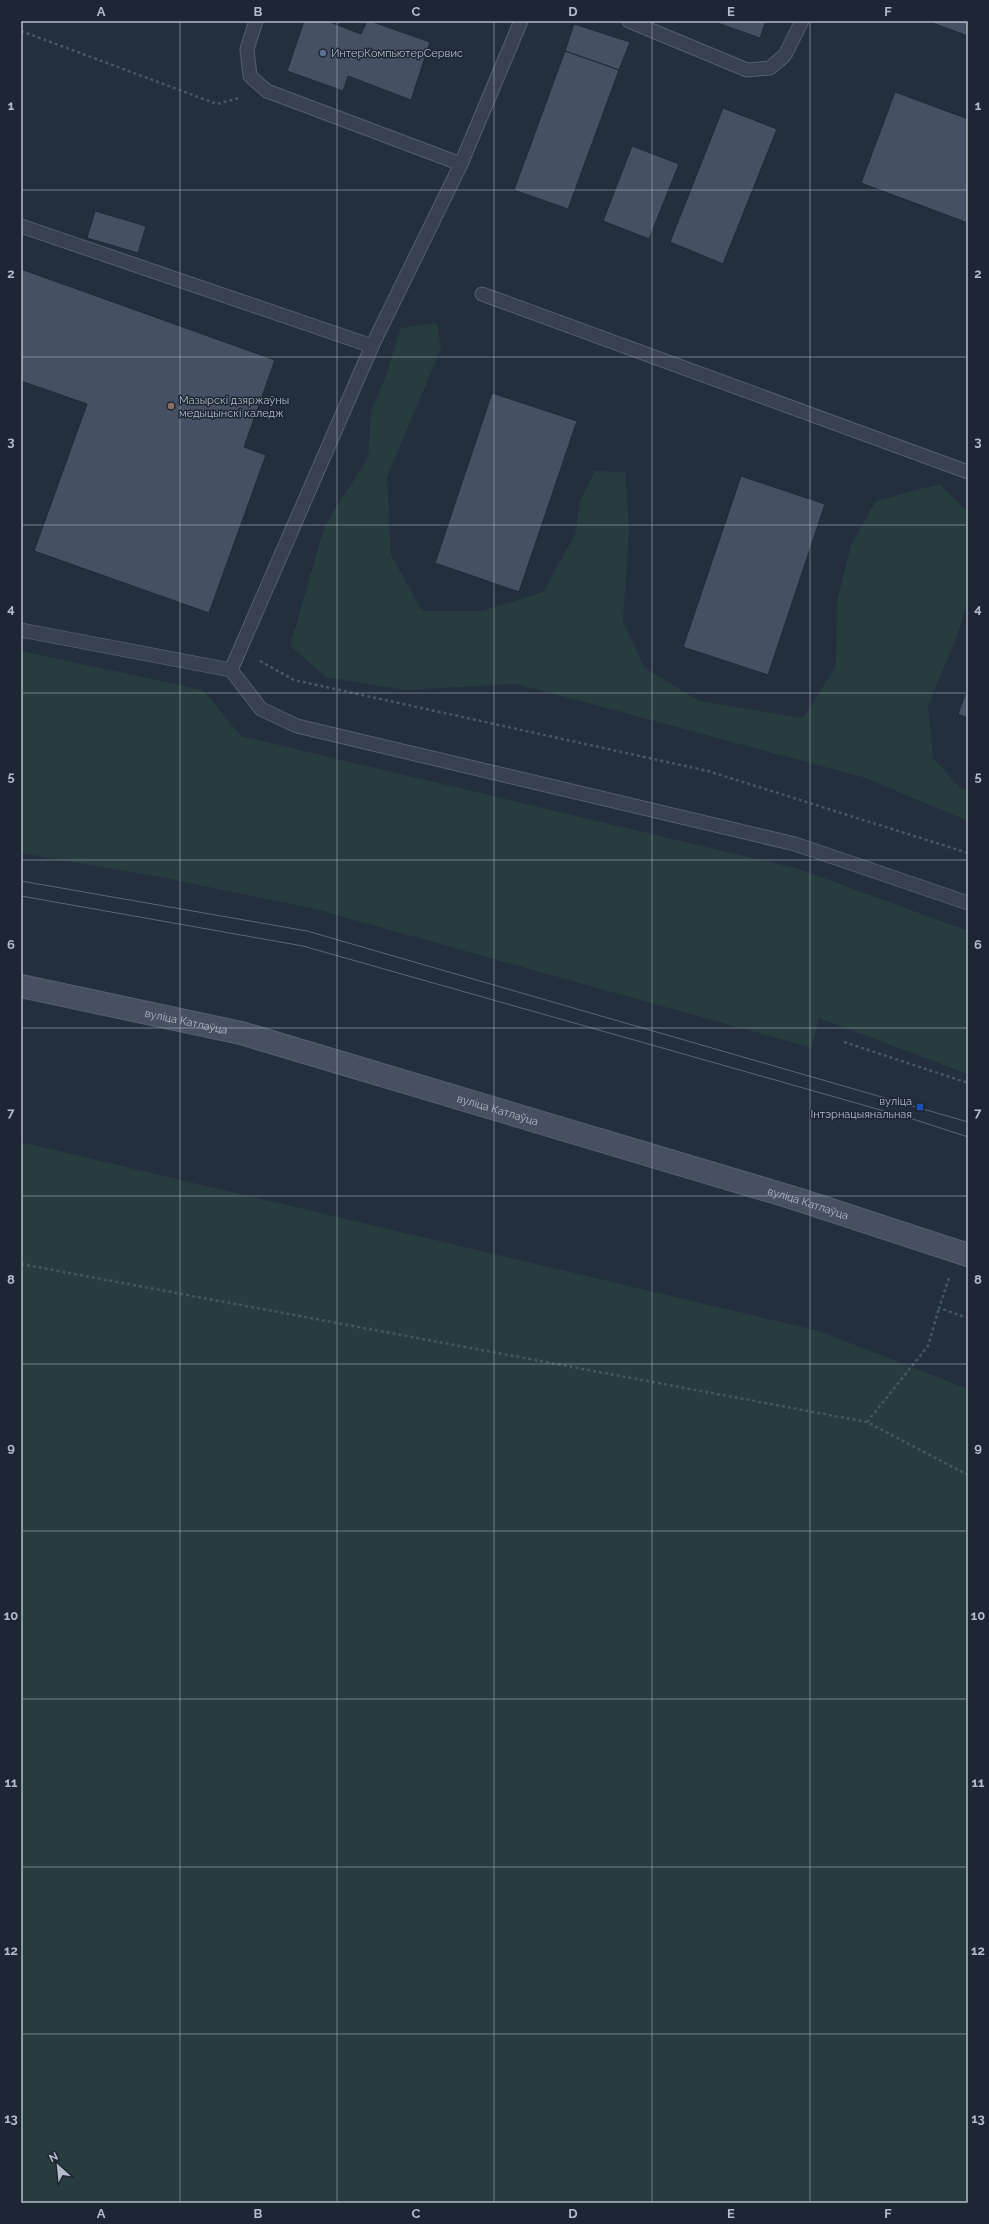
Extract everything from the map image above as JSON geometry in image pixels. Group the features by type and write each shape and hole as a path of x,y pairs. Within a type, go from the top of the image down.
{"main road":[{"name":"вуліца Катлаўца","path":"21,986 241,1033 797,1199 968,1255"}],"lane":[{"path":"256,21 247,49 250,76 267,92 461,164"},
{"path":"231,670 372,346 461,164 521,21"},
{"path":"629,21 746,70 770,68 785,55 802,21"},
{"path":"21,226 372,346"},
{"path":"482,294 968,472"},
{"path":"21,630 231,670 261,709 297,726 795,844 968,903"}],"path":[{"path":"21,31 217,104 267,92"},
{"path":"240,649 294,680 708,771 968,854"},
{"path":"844,1042 968,1083"},
{"path":"21,1264 867,1422 968,1475"},
{"path":"867,1422 928,1346 940,1308"}],"green space":[{"path":"437,323 441,348 387,477 391,555 422,611 482,611 543,592 575,535 580,501 595,471 625,472 629,529 623,622 645,668 699,701 803,718 836,666 837,602 851,545 876,501 939,484 968,512 968,601 958,633 928,706 933,758 961,789 968,789 968,821 866,778 517,684 404,690 326,677 290,646 325,525 368,458 371,411 384,381 401,328"},
{"path":"21,651 203,690 241,736 799,869 968,931 968,1074 819,1018 812,1048 315,909 160,877 21,853"},
{"path":"21,1142 819,1331 968,1389 968,2203 21,2203"}],"building":[{"path":"304,21 327,21 361,34 367,21 370,21 430,42 411,100 348,76 343,91 287,71"},
{"path":"712,21 766,21 760,38"},
{"path":"927,21 968,21 968,36"},
{"path":"574,24 630,42 619,70 565,51"},
{"path":"565,51 619,70 568,209 514,190"},
{"path":"895,92 968,119 968,223 861,183"},
{"path":"723,108 777,129 723,264 670,242"},
{"path":"632,146 679,164 649,239 603,221"},
{"path":"95,211 146,226 138,253 87,238"},
{"path":"21,269 275,360 244,447 266,455 209,613 34,551 87,404 21,381"},
{"path":"492,393 577,421 519,592 435,563"},
{"path":"741,476 825,504 768,675 683,647"},
{"path":"968,687 968,718 958,714"}],"tram line":[{"path":"21,881 307,931 968,1122"},
{"path":"21,896 303,946 916,1120 968,1137"}],"place":[{"name":"ИнтерКомпьютерСервис","path":"323,53"},
{"name":"Мазырскі дзяржаўны медыцынскі каледж","path":"171,406"},
{"name":"вуліца Інтэрнацыянальная","path":"920,1107"}]}
